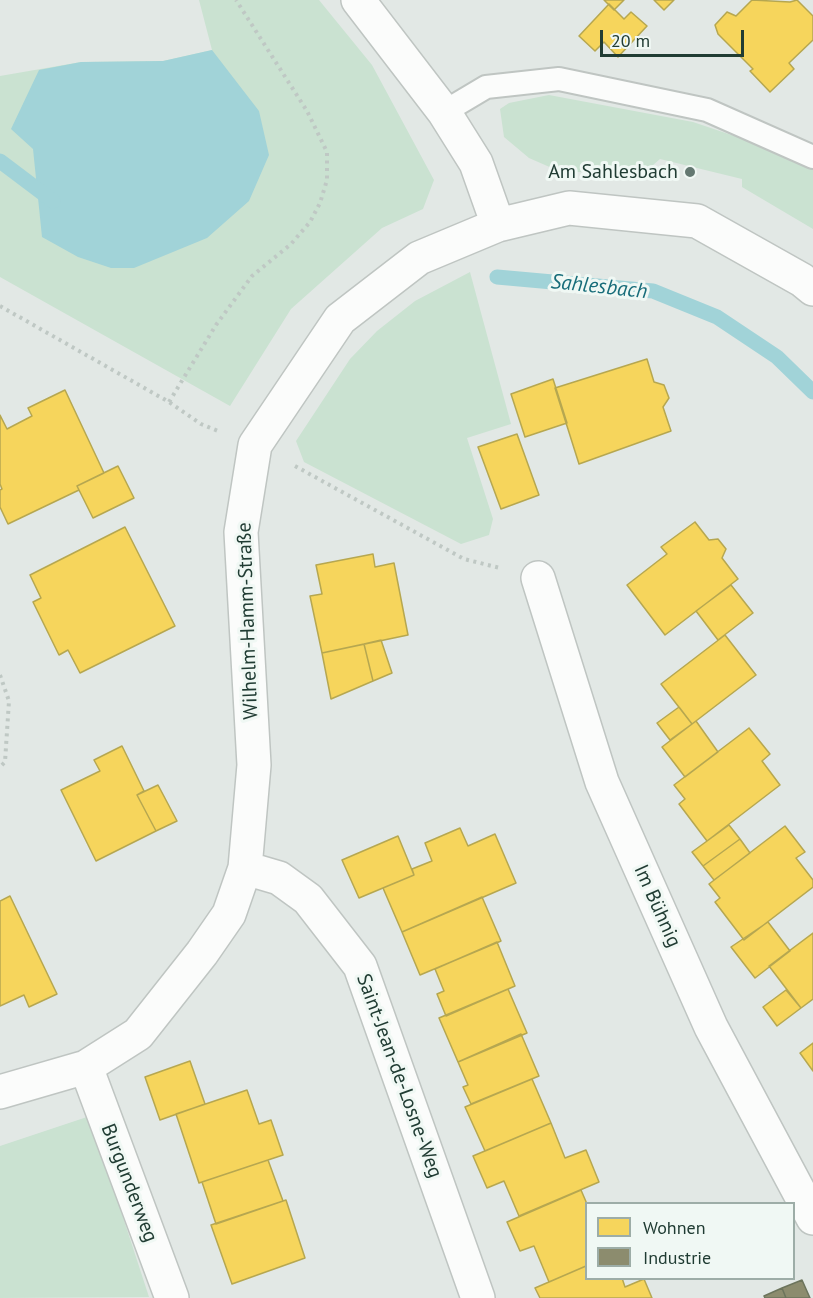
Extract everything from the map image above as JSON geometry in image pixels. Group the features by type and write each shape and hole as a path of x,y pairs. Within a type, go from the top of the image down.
{"street":[{"path":"358,0 444,112 476,163 498,225"},
{"name":"Wilhelm-Hamm-Straße","path":"0,1092 86,1067 138,1034 229,914 246,867 254,765 241,532 255,445 340,319 419,258 498,225 569,208 697,221 802,280 813,289"},
{"name":"Im Bühnig","path":"538,578 602,782 711,1027 813,1218"},
{"name":"Saint-Jean-de-Losne-Weg","path":"246,867 279,878 308,899 360,966 478,1298"},
{"name":"Burgunderweg","path":"86,1067 172,1298"}],"lane":[{"path":"444,112 486,87 559,78 707,110 813,157"}],"path":[{"path":"169,402 216,325 252,276 291,244 310,222 320,203 327,180 327,152 308,111 236,0"},
{"path":"0,306 169,402 201,424 255,445 464,559 538,578"},
{"path":"0,675 9,701 5,762 0,767"}],"green space":[{"path":"199,0 319,0 372,65 434,180 423,209 382,228 291,309 230,406 0,277 0,76 81,62 163,61 212,50"},
{"path":"549,95 693,122 791,155 813,168 813,229 742,187 742,179 660,159 645,172 561,172 529,158 504,137 500,109 509,103"},
{"path":"470,272 511,424 467,438 493,519 489,535 461,544 304,462 296,441 350,359 377,331 415,301"},
{"path":"90,1116 149,1297 0,1298 0,1146"}],"water":[{"path":"212,50 259,111 269,155 249,201 207,238 134,268 111,268 78,257 42,237 33,149 11,129 39,70 81,62 163,61"}],"building: Wohnen":[{"path":"604,0 624,0 614,10"},
{"path":"654,0 674,0 664,10"},
{"path":"752,0 790,2 797,0 813,16 813,40 789,63 794,69 770,92 750,71 753,69 718,34 715,25 727,12 736,16"},
{"path":"609,4 624,19 631,12 647,26 618,57 604,42 595,51 579,36"},
{"path":"647,359 654,382 664,385 669,398 663,407 671,431 579,464 555,388"},
{"path":"553,379 567,423 525,437 511,394"},
{"path":"65,390 104,473 77,486 79,490 8,524 0,507 0,490 2,489 0,484 0,415 7,429 32,416 28,408"},
{"path":"517,434 539,495 501,509 478,447"},
{"path":"118,466 134,498 93,518 77,486"},
{"path":"695,522 709,540 718,539 726,549 722,558 738,579 665,635 627,585 667,554 661,547"},
{"path":"125,527 175,626 80,673 68,650 59,655 33,602 41,598 30,575"},
{"path":"373,554 375,567 394,563 408,635 322,653 310,596 322,594 316,565"},
{"path":"731,585 753,613 718,640 696,611"},
{"path":"725,635 756,675 692,724 661,684"},
{"path":"381,640 392,673 373,681 364,644"},
{"path":"364,644 373,681 331,699 322,653"},
{"path":"679,707 692,724 670,740 657,723"},
{"path":"696,721 718,752 685,777 662,747"},
{"path":"749,728 770,754 762,761 780,785 707,841 679,804 685,799 674,785"},
{"path":"122,746 144,791 137,795 156,831 96,861 61,790 100,771 94,760"},
{"path":"158,785 177,821 156,831 137,795"},
{"path":"729,825 740,839 703,866 692,852"},
{"path":"785,826 805,852 796,858 813,880 813,887 744,940 715,902 720,898 709,884"},
{"path":"460,828 468,846 495,834 516,883 402,932 383,888 414,875 412,869 432,861 425,843"},
{"path":"398,836 414,875 359,898 342,860"},
{"path":"740,839 750,853 714,880 703,866"},
{"path":"10,896 57,994 29,1007 24,995 0,1006 0,901"},
{"path":"482,897 501,941 420,975 402,932"},
{"path":"768,922 790,951 755,978 731,947"},
{"path":"813,933 813,999 801,1008 769,966"},
{"path":"497,942 515,986 446,1016 437,994 444,991 435,969"},
{"path":"508,989 527,1033 458,1062 439,1018"},
{"path":"786,990 801,1008 777,1026 763,1007"},
{"path":"521,1034 539,1076 471,1104 463,1087 468,1085 458,1062"},
{"path":"813,1043 813,1071 800,1053"},
{"path":"190,1061 205,1104 160,1120 145,1077"},
{"path":"532,1079 551,1123 485,1151 465,1107"},
{"path":"247,1090 259,1124 271,1120 283,1155 199,1183 176,1114"},
{"path":"551,1123 565,1158 586,1150 599,1182 519,1216 504,1181 487,1188 473,1156"},
{"path":"268,1160 283,1201 216,1224 202,1182"},
{"path":"581,1190 586,1202 585,1266 549,1282 534,1246 520,1251 507,1222"},
{"path":"286,1200 305,1258 232,1284 211,1225"},
{"path":"585,1266 585,1280 623,1280 625,1287 644,1280 652,1298 540,1298 535,1288"}],"building: Industrie":[{"path":"802,1280 810,1298 786,1298 782,1288"},
{"path":"782,1288 786,1298 765,1298 764,1296"}],"waterway":[{"name":"Sahlesbach","path":"0,161 53,201"},
{"name":"Sahlesbach","path":"497,277 653,291 717,317 777,357 813,392"}],"place":[{"name":"Am Sahlesbach","path":"690,172"}]}
